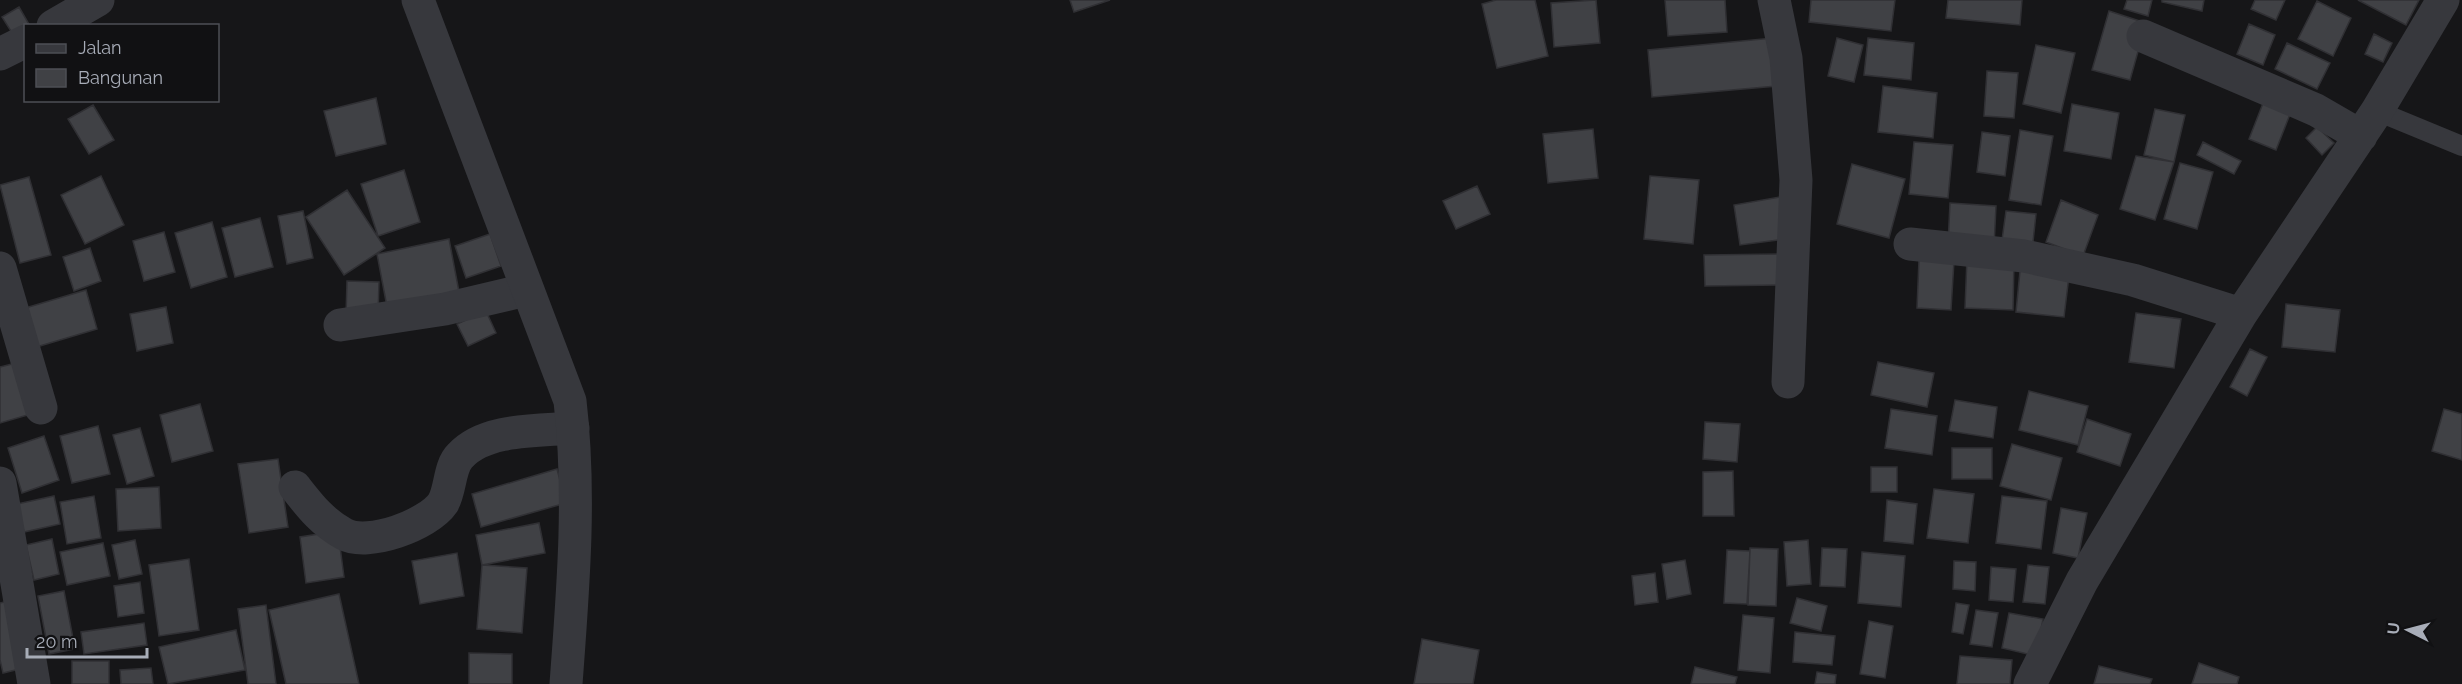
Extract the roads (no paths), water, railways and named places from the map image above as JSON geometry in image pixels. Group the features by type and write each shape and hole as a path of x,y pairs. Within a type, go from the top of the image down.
{"street":[{"path":"56,24 98,0"},
{"path":"418,0 526,290 570,401 573,428 576,558 566,684"},
{"path":"1774,0 1786,57 1796,180 1788,382"},
{"path":"2030,684 2082,581 2241,314 2369,123 2443,0"},
{"path":"2143,36 2316,110 2369,123"},
{"path":"0,54 24,42"},
{"path":"1910,244 2024,256 2133,280 2241,314"},
{"path":"0,268 41,408"},
{"path":"340,325 445,309 526,290"},
{"path":"296,487 320,519 347,536 377,536 410,529 442,503 459,456 477,444 500,435 573,428"},
{"path":"0,483 34,684"}],"lane":[{"path":"2369,123 2462,146"}]}
